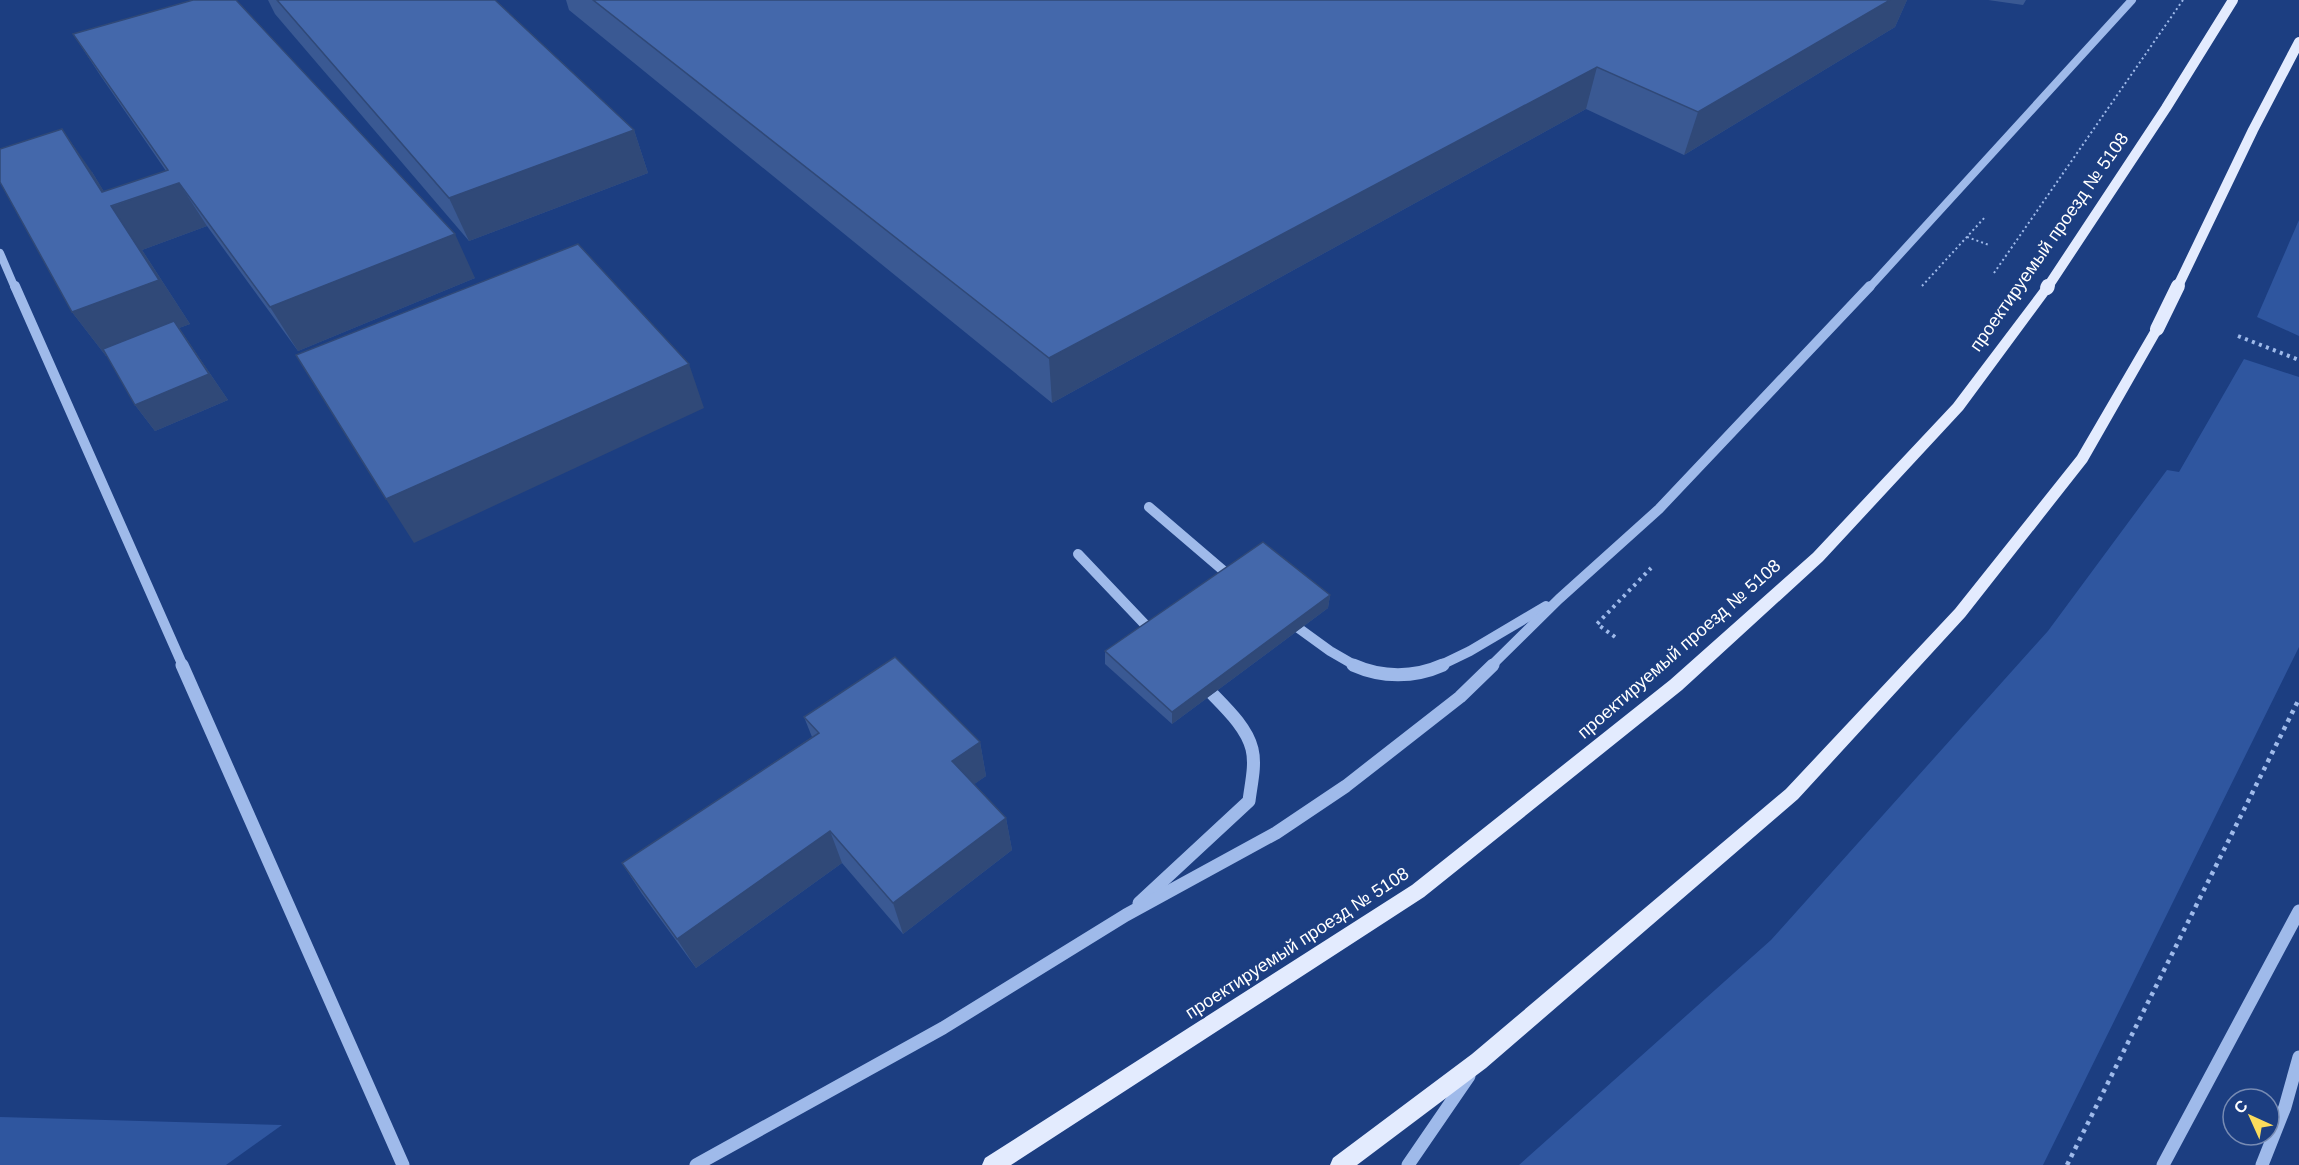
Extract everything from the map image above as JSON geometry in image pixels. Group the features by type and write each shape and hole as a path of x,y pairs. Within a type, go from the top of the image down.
{"main road":[{"name":"проектируемый проезд № 5108","path":"992,1165 1418,891 1676,685 1818,557 1958,407 2048,288 2166,108 2233,0"},
{"path":"1340,1165 1479,1061 1792,794 1960,613 2082,459 2157,329 2253,130 2299,42"}],"street":[{"path":"696,1165 942,1028 1126,915 1276,833 1346,786 1460,697 1559,598 1659,508 1930,223 2132,0"},
{"path":"0,253 403,1165"},
{"path":"1149,507 1244,587"},
{"path":"1078,554 1166,646"},
{"path":"1279,613 1332,653 1358,667 1383,674 1422,673 1463,653 1559,598"},
{"path":"1126,915 1249,801 1252,746 1225,707 1198,679"},
{"path":"2163,1165 2299,911"},
{"path":"2262,1165 2285,1107 2299,1057"},
{"path":"1408,1165 1479,1061"}],"path":[{"path":"1994,273 2183,0"},
{"path":"2238,336 2299,360"},
{"path":"1597,624 1615,637"},
{"path":"2067,1165 2299,699"}],"shaded area":[{"path":"2299,220 2299,336 2257,317"},
{"path":"2244,359 2299,377 2299,647 2043,1165 1519,1165 1771,940 2048,631 2167,470 2179,472"},
{"path":"0,1117 282,1125 226,1165 0,1165"}],"building":[{"path":"193,0 236,0 455,234 270,307 179,183 111,206 159,280 72,312 0,182 0,149 62,129 102,192 168,170 73,34"},
{"path":"277,0 495,0 634,130 449,198"},
{"path":"593,0 1890,0 1698,112 1597,67 1049,358"},
{"path":"578,244 689,364 386,499 296,355"},
{"path":"174,321 209,374 135,405 103,349"},
{"path":"1263,542 1330,595 1172,712 1105,651"},
{"path":"895,657 980,742 952,761 1006,818 893,903 830,831 677,939 622,863 819,733 804,717"}]}
